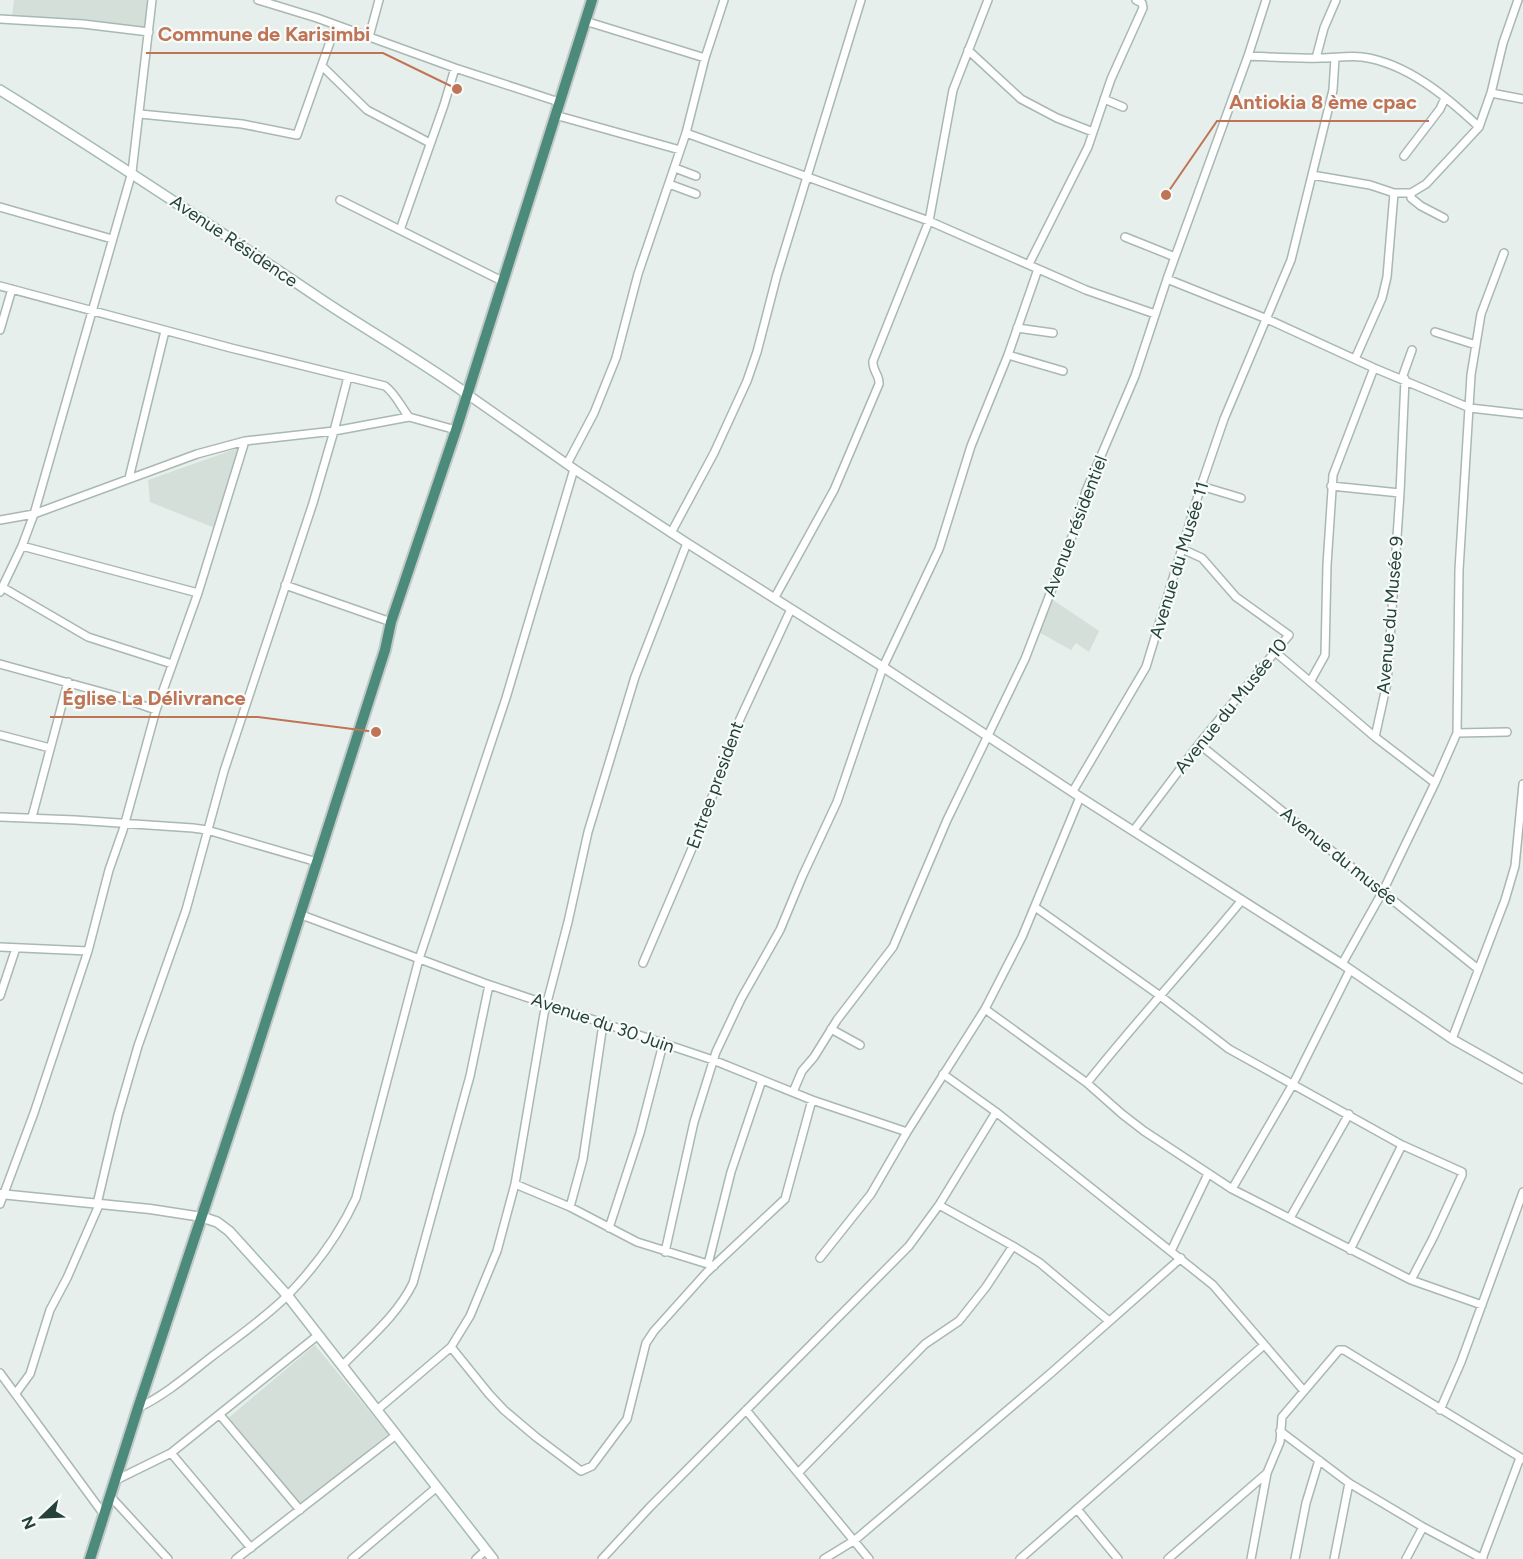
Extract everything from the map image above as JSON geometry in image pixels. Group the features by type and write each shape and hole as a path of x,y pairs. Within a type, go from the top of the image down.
{"highway":[{"path":"90,1559 249,1074 385,650 391,622 456,429 591,0"}],"main road":[{"name":"Avenue Résidence","path":"0,90 132,172 467,394"},
{"path":"202,1217 217,1222 229,1231 287,1295 493,1559"}],"street":[{"path":"152,0 132,172 34,514 22,546 1,589 88,637 172,664"},
{"path":"258,0 559,102"},
{"path":"369,37 379,0"},
{"path":"138,1408 158,1398 287,1295 332,1239 356,1198 419,959 506,698 571,466 612,369 638,274 686,134 705,58 724,0"},
{"path":"671,533 714,453 747,381 861,0"},
{"path":"774,597 834,490 879,382 873,362 929,220 953,90 988,0"},
{"path":"1029,264 1069,188 1093,132 1118,61 1143,8 1142,3 1136,0"},
{"name":"Avenue résidentiel","path":"793,1092 802,1071 893,946 986,735 1025,659 1073,534 1086,491 1135,376 1266,0"},
{"path":"1317,58 1324,28 1336,0"},
{"path":"1312,175 1370,185 1394,193 1411,193 1426,184 1479,127 1518,0"},
{"path":"0,20 83,24 149,32"},
{"path":"585,21 705,58"},
{"path":"140,114 233,123 297,135 336,25"},
{"path":"968,50 1021,99 1058,118 1093,132"},
{"path":"1248,56 1364,57 1398,69 1424,82 1479,127"},
{"name":"Avenue du Musée 11","path":"820,1258 864,1203 985,1009 1035,907 1076,794 1146,667 1201,486 1224,419 1291,260 1333,90 1335,58"},
{"path":"322,66 367,110 430,143"},
{"path":"400,230 455,68"},
{"path":"1491,93 1523,99"},
{"path":"1404,156 1440,109 1445,98"},
{"path":"1104,99 1124,107"},
{"path":"555,114 680,150"},
{"path":"686,134 929,220 1108,299 1155,314"},
{"path":"675,168 696,176"},
{"path":"669,184 696,194"},
{"path":"1356,359 1382,298 1387,277 1394,193"},
{"path":"1411,193 1411,198 1421,206 1444,218"},
{"path":"340,200 502,281"},
{"path":"0,207 111,239"},
{"path":"1125,237 1175,257"},
{"path":"1342,964 1383,891 1457,733 1459,570 1471,375 1481,314 1504,253"},
{"path":"665,1251 694,1122 713,1060 741,999 780,930 837,802 884,667 939,549 971,446 1008,355 1038,269"},
{"path":"1167,279 1267,319 1374,368 1470,408 1523,414"},
{"path":"0,286 165,331 385,386 391,390 409,417"},
{"path":"0,330 12,289"},
{"path":"1017,328 1053,333"},
{"path":"129,478 165,331"},
{"path":"1435,332 1476,345"},
{"name":"Avenue du Musée 9","path":"1374,737 1387,683 1400,493 1404,379 1412,350"},
{"path":"1008,355 1063,370"},
{"path":"1310,682 1325,655 1331,486 1337,464 1374,368"},
{"path":"16,1393 30,1374 50,1310 68,1278 98,1205 138,1046 186,910 207,830 334,431 348,377"},
{"path":"467,394 671,533 884,667 1076,794 1342,964 1452,1039 1523,1079"},
{"path":"0,520 34,514 198,454 245,441 334,431 409,417 456,429"},
{"path":"0,1204 34,1113 88,951 156,710 198,593 245,441"},
{"path":"1201,486 1241,498"},
{"path":"1331,486 1400,493"},
{"path":"376,1410 451,1347 470,1317 497,1251 515,1184 546,1004 568,922 588,832 635,676 687,543"},
{"path":"22,546 198,593"},
{"name":"Avenue du Musée 10","path":"1134,830 1199,744 1274,651 1288,637 1288,634 1236,597 1202,558 1182,549"},
{"path":"285,585 391,622"},
{"name":"Entree president","path":"643,963 702,825 740,719 791,609"},
{"path":"1274,651 1374,737 1435,783"},
{"path":"0,664 68,682 156,710"},
{"path":"32,817 68,682"},
{"path":"1457,733 1507,732"},
{"path":"0,735 50,748"},
{"name":"Avenue du musée","path":"1199,744 1478,969"},
{"path":"1452,1039 1497,924 1515,866 1523,784"},
{"path":"0,817 32,817 207,830 317,862"},
{"path":"1087,1083 1159,995 1202,949 1242,900"},
{"path":"1035,907 1159,995 1229,1049 1402,1145 1463,1174 1411,1280"},
{"name":"Avenue du 30 Juin","path":"299,914 489,985 713,1060 812,1100 907,1132"},
{"path":"0,947 88,951"},
{"path":"0,996 16,948"},
{"path":"1232,1189 1293,1084 1350,970"},
{"path":"342,1366 392,1314 407,1296 413,1283 470,1076 489,985"},
{"path":"985,1009 1087,1083 1144,1131 1232,1189 1411,1280 1482,1305"},
{"path":"570,1207 583,1159 603,1024"},
{"path":"831,1029 860,1045"},
{"path":"609,1228 640,1132 663,1044"},
{"path":"943,1074 996,1112 1214,1285 1304,1391"},
{"path":"711,1265 731,1172 762,1080"},
{"path":"451,1347 504,1410 581,1471 587,1470 627,1419 649,1337 711,1265 785,1199 812,1100"},
{"path":"602,1559 649,1508 890,1267 926,1225 996,1112"},
{"path":"1290,1218 1349,1114"},
{"path":"1350,1250 1402,1145"},
{"path":"1171,1251 1208,1174"},
{"path":"515,1184 570,1207 637,1242 711,1265"},
{"path":"1440,1410 1461,1362 1523,1192"},
{"path":"2,1194 202,1217"},
{"path":"939,1205 1013,1246 1065,1282 1109,1321"},
{"path":"799,1472 925,1344 959,1320 986,1287 1013,1246"},
{"path":"824,1559 855,1540 1027,1394 1181,1258"},
{"path":"116,1480 171,1453 317,1336"},
{"path":"1020,1559 1264,1345"},
{"path":"1251,1559 1267,1473 1277,1452 1282,1417 1341,1349 1521,1459 1483,1559 1349,1483 1281,1431"},
{"path":"0,1373 105,1516"},
{"path":"746,1410 869,1559"},
{"path":"220,1415 300,1510"},
{"path":"237,1559 396,1435"},
{"path":"171,1453 251,1548"},
{"path":"1295,1559 1306,1503 1319,1460"},
{"path":"1168,1559 1267,1473"},
{"path":"1334,1559 1349,1483"},
{"path":"352,1559 437,1487"},
{"path":"111,1497 168,1559"},
{"path":"1077,1509 1119,1559"},
{"path":"1406,1559 1423,1527"},
{"path":"476,1559 486,1550"}],"shaded area":[{"path":"14,0 150,0 147,29 12,16"},
{"path":"241,447 215,528 150,502 148,480"},
{"path":"1053,600 1099,631 1089,652 1076,643 1071,650 1039,632"},
{"path":"315,1345 388,1434 300,1506 227,1419"}],"place":[{"name":"Commune de Karisimbi","path":"457,89"},
{"name":"Antiokia 8 ème cpac","path":"1166,195"},
{"name":"Église La Délivrance","path":"376,732"}]}
